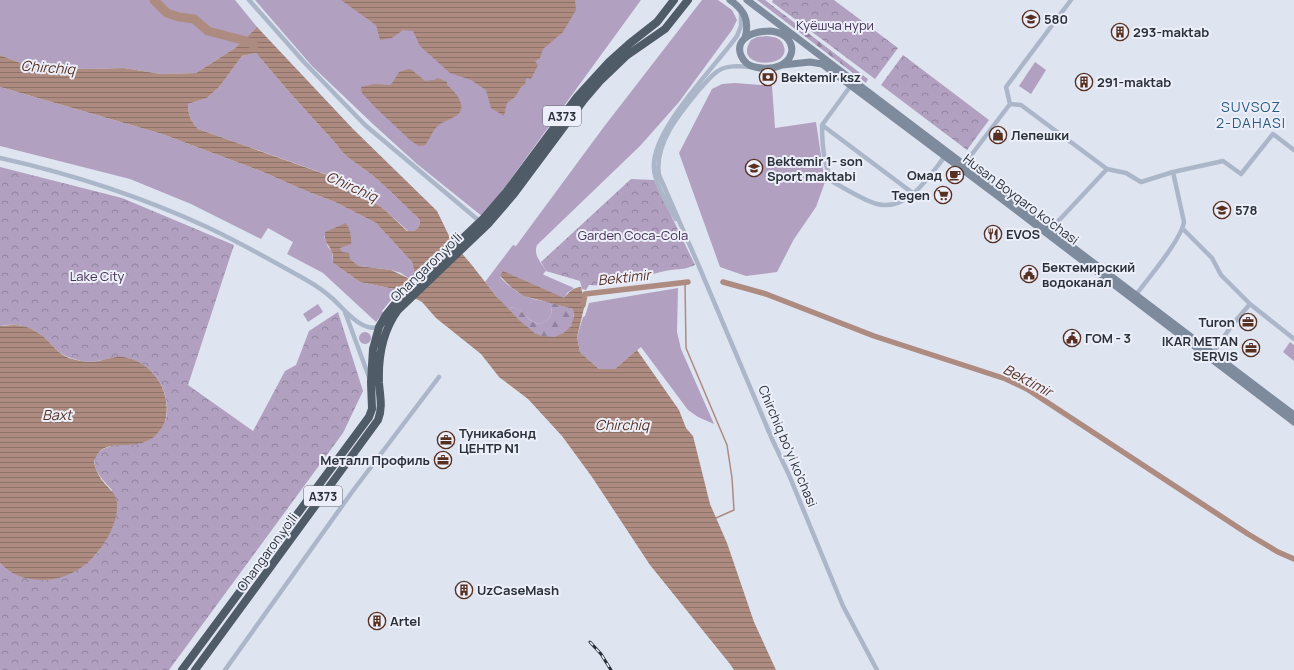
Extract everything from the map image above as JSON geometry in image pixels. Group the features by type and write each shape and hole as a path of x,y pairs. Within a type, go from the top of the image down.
{"highway":[{"name":"Ohangaron yoʻli","path":"462,244 496,205 577,97 594,77 621,50 657,22 674,0"},
{"name":"Ohangaron yoʻli","path":"182,670 369,417 372,409 371,382 373,349 379,328 386,315 462,244 489,223 513,195 600,80 626,56 665,29 688,0"},
{"name":"Ohangaron yoʻli","path":"195,670 378,420 381,410 379,365 381,349 388,325 401,302"}],"main road":[{"path":"730,0 739,6 744,13 746,21 745,38 741,45 740,55 745,63 753,67"},
{"name":"Husan Boyqaro ko'chasi","path":"747,0 802,41 853,84 1284,411 1294,415"},
{"name":"Husan Boyqaro ko'chasi","path":"762,11 789,42 792,52 788,61 782,65"},
{"name":"Husan Boyqaro ko'chasi","path":"745,38 757,33 775,31 802,41"},
{"name":"Husan Boyqaro ko'chasi","path":"753,67 768,68 803,62 817,62 853,84"},
{"name":"Husan Boyqaro ko'chasi","path":"1134,297 1213,353 1284,411 1294,422"}],"street":[{"path":"249,0 304,62 365,125 477,219"},
{"path":"963,167 1010,104 1006,87 1071,0"},
{"name":"Chirchiq bo'yi ko'chasi","path":"682,229 655,176 654,157 657,147 669,124 737,36 741,26 739,6"},
{"name":"Chirchiq bo'yi ko'chasi","path":"730,46 745,38"},
{"name":"Chirchiq bo'yi ko'chasi","path":"753,67 731,67 720,70 714,74 678,118 662,146 658,164 659,175 772,439 789,475 843,606 877,670"},
{"path":"853,84 822,125 823,152 829,176 833,182 878,204 900,202 914,194 946,154"},
{"path":"1010,104 1021,105 1107,169 1126,173 1141,182 1173,172 1223,161 1241,174 1272,134 1294,150"},
{"path":"822,125 914,194"},
{"path":"0,158 95,183 192,221 242,245 309,282 327,294 344,311 365,327 373,329 379,328"},
{"path":"1048,231 1107,169"},
{"path":"1134,297 1183,229 1184,222 1173,172"},
{"path":"1183,229 1212,258 1221,275 1250,304 1294,339"},
{"path":"1213,353 1232,325 1250,304"},
{"path":"344,311 371,382"},
{"path":"226,670 352,492 439,377"}],"green space":[{"path":"0,0 235,0 257,27 235,48 196,73 161,74 124,68 85,69 28,66 0,55"},
{"path":"255,0 641,0 483,217 417,164 312,66"},
{"path":"702,0 718,0 732,10 737,20 732,30 679,102 640,146 537,245 537,255 546,271 543,274 574,288 567,293 564,299 504,272 500,277 516,291 534,299 549,302 552,309 549,318 544,323 540,324 531,320 517,309 505,307 485,282 513,245 516,246 603,128"},
{"path":"757,0 765,0 868,79 866,83"},
{"name":"Куёшча нури","path":"773,0 834,0 898,48 875,79 772,2"},
{"path":"767,36 782,42 784,54 779,59 771,62 763,63 754,61 749,56 747,50 751,40 757,37"},
{"path":"256,53 341,150 378,180 418,218 420,221 419,227 414,231 408,231 385,210 334,177 198,129 190,118 188,104 207,98 220,86 242,56"},
{"name":"Куёшча нури","path":"903,55 989,120 967,150 881,85"},
{"path":"1035,62 1046,70 1031,94 1019,86"},
{"name":"Bektemir 1- son Sport maktabi","path":"735,83 772,86 775,128 816,122 825,182 816,207 794,239 777,272 746,276 720,267 679,153 712,89 722,84"},
{"path":"0,87 162,134 263,172 335,202 376,223 412,262 415,275 410,279 401,273 391,270 359,266 342,253 340,248 324,236 328,247 332,251 333,263 360,282 399,290 382,311 383,313 376,322 323,273 287,254 293,242 268,228 261,239 191,204 130,179 0,146"},
{"name":"Lake City","path":"0,167 122,198 234,245 188,385 253,431 285,371 296,365 309,331 338,312 363,391 343,433 169,670 0,670 0,563 21,577 46,579 70,573 91,559 102,545 112,490 97,471 95,459 98,453 104,449 118,444 142,443 153,437 161,429 166,418 167,402 160,383 154,374 147,367 138,362 118,357 94,362 78,360 67,357 39,333 27,327 14,325 0,326"},
{"name":"Garden Coca-Cola","path":"631,179 654,180 695,265 608,285 589,285 586,290 582,289 580,281 546,271 541,262"},
{"path":"678,288 677,332 681,349 714,424 698,417 688,410 641,347 615,369 599,369 580,352 577,337 589,303"},
{"path":"549,302 573,309 574,319 572,324 566,332 558,337 549,338 532,332 505,307 517,309 530,320 540,324 544,323 550,316 552,309"},
{"path":"318,304 323,312 308,322 303,314"},
{"path":"363,332 367,332 371,338 367,344 363,344 359,340 359,336"},
{"path":"1290,342 1294,345 1294,361 1283,352"}],"water":[{"path":"341,0 575,0 576,10 563,32 543,49 540,58 535,61 538,65 531,79 526,78 525,84 521,87 515,97 507,103 504,116 491,108 486,90 471,80 450,73 420,46 413,31 403,30 392,38 380,40 376,25"},
{"name":"Chirchiq","path":"257,27 353,129 437,211 452,242 496,296 521,322 535,333 542,336 555,337 565,332 571,326 574,316 573,309 524,296 512,288 500,276 503,271 564,298 573,289 581,287 585,304 577,337 580,352 599,369 615,369 637,350 679,410 686,428 693,436 710,504 727,543 754,622 776,670 734,670 650,565 592,477 562,436 528,399 499,377 481,354 436,318 422,302 399,290 360,282 333,263 331,249 326,241 325,232 346,223 349,228 351,244 340,248 342,252 349,253 350,259 359,266 391,270 410,279 415,275 412,262 376,223 335,202 263,172 162,134 0,87 0,55 28,66 85,69 124,68 161,74 196,73 235,48","holes":["256,53 349,158 378,180 418,218 420,221 419,227 414,231 407,231 385,210 350,186 333,177 198,129 189,115 188,104 207,98 220,86 242,56"]},
{"path":"409,69 425,81 438,78 447,82 447,85 457,95 461,104 460,112 437,127 425,145 419,146 411,141 362,93 361,87 374,84 390,85 399,72"},
{"name":"Baхt","path":"0,326 24,326 33,330 66,357 91,362 123,357 142,364 157,378 162,387 167,407 164,424 154,437 140,444 106,447 97,455 94,462 97,471 101,479 116,498 117,502 114,523 105,541 90,561 77,571 54,579 30,579 19,576 9,571 0,563"}],"waterway":[{"path":"154,0 167,13 179,17 194,19 208,31 246,41 254,45"},
{"path":"685,282 686,348 727,445 732,478 734,510 716,518"},
{"name":"Bektimir","path":"583,305 585,294 688,282"},
{"name":"Bektimir","path":"723,282 766,294 874,336 1006,379 1027,389 1248,534 1278,552 1294,559"}],"railway":[{"path":"590,642 601,654 611,670"}],"place":[{"name":"580","path":"1031,19"},
{"name":"293-maktab","path":"1120,32"},
{"name":"Bektemir ksz","path":"768,77"},
{"name":"291-maktab","path":"1084,82"},
{"name":"Лепешки","path":"998,135"},
{"name":"Bektemir 1- son Sport maktabi","path":"754,168"},
{"name":"Омад","path":"955,175"},
{"name":"Tegen","path":"943,195"},
{"name":"578","path":"1222,210"},
{"name":"EVOS","path":"993,234"},
{"name":"Бектемирский водоканал","path":"1029,274"},
{"name":"Turon","path":"1248,322"},
{"name":"ГОМ - 3","path":"1072,338"},
{"name":"IKAR METAN SERVIS","path":"1251,348"},
{"name":"Туникабонд ЦЕНТР N1","path":"446,440"},
{"name":"Металл Профиль","path":"443,460"},
{"name":"UzCaseMash","path":"464,590"},
{"name":"Artel","path":"377,621"}],"district":[{"name":"SUVSOZ 2-DAHASI","path":"1251,114"}]}
